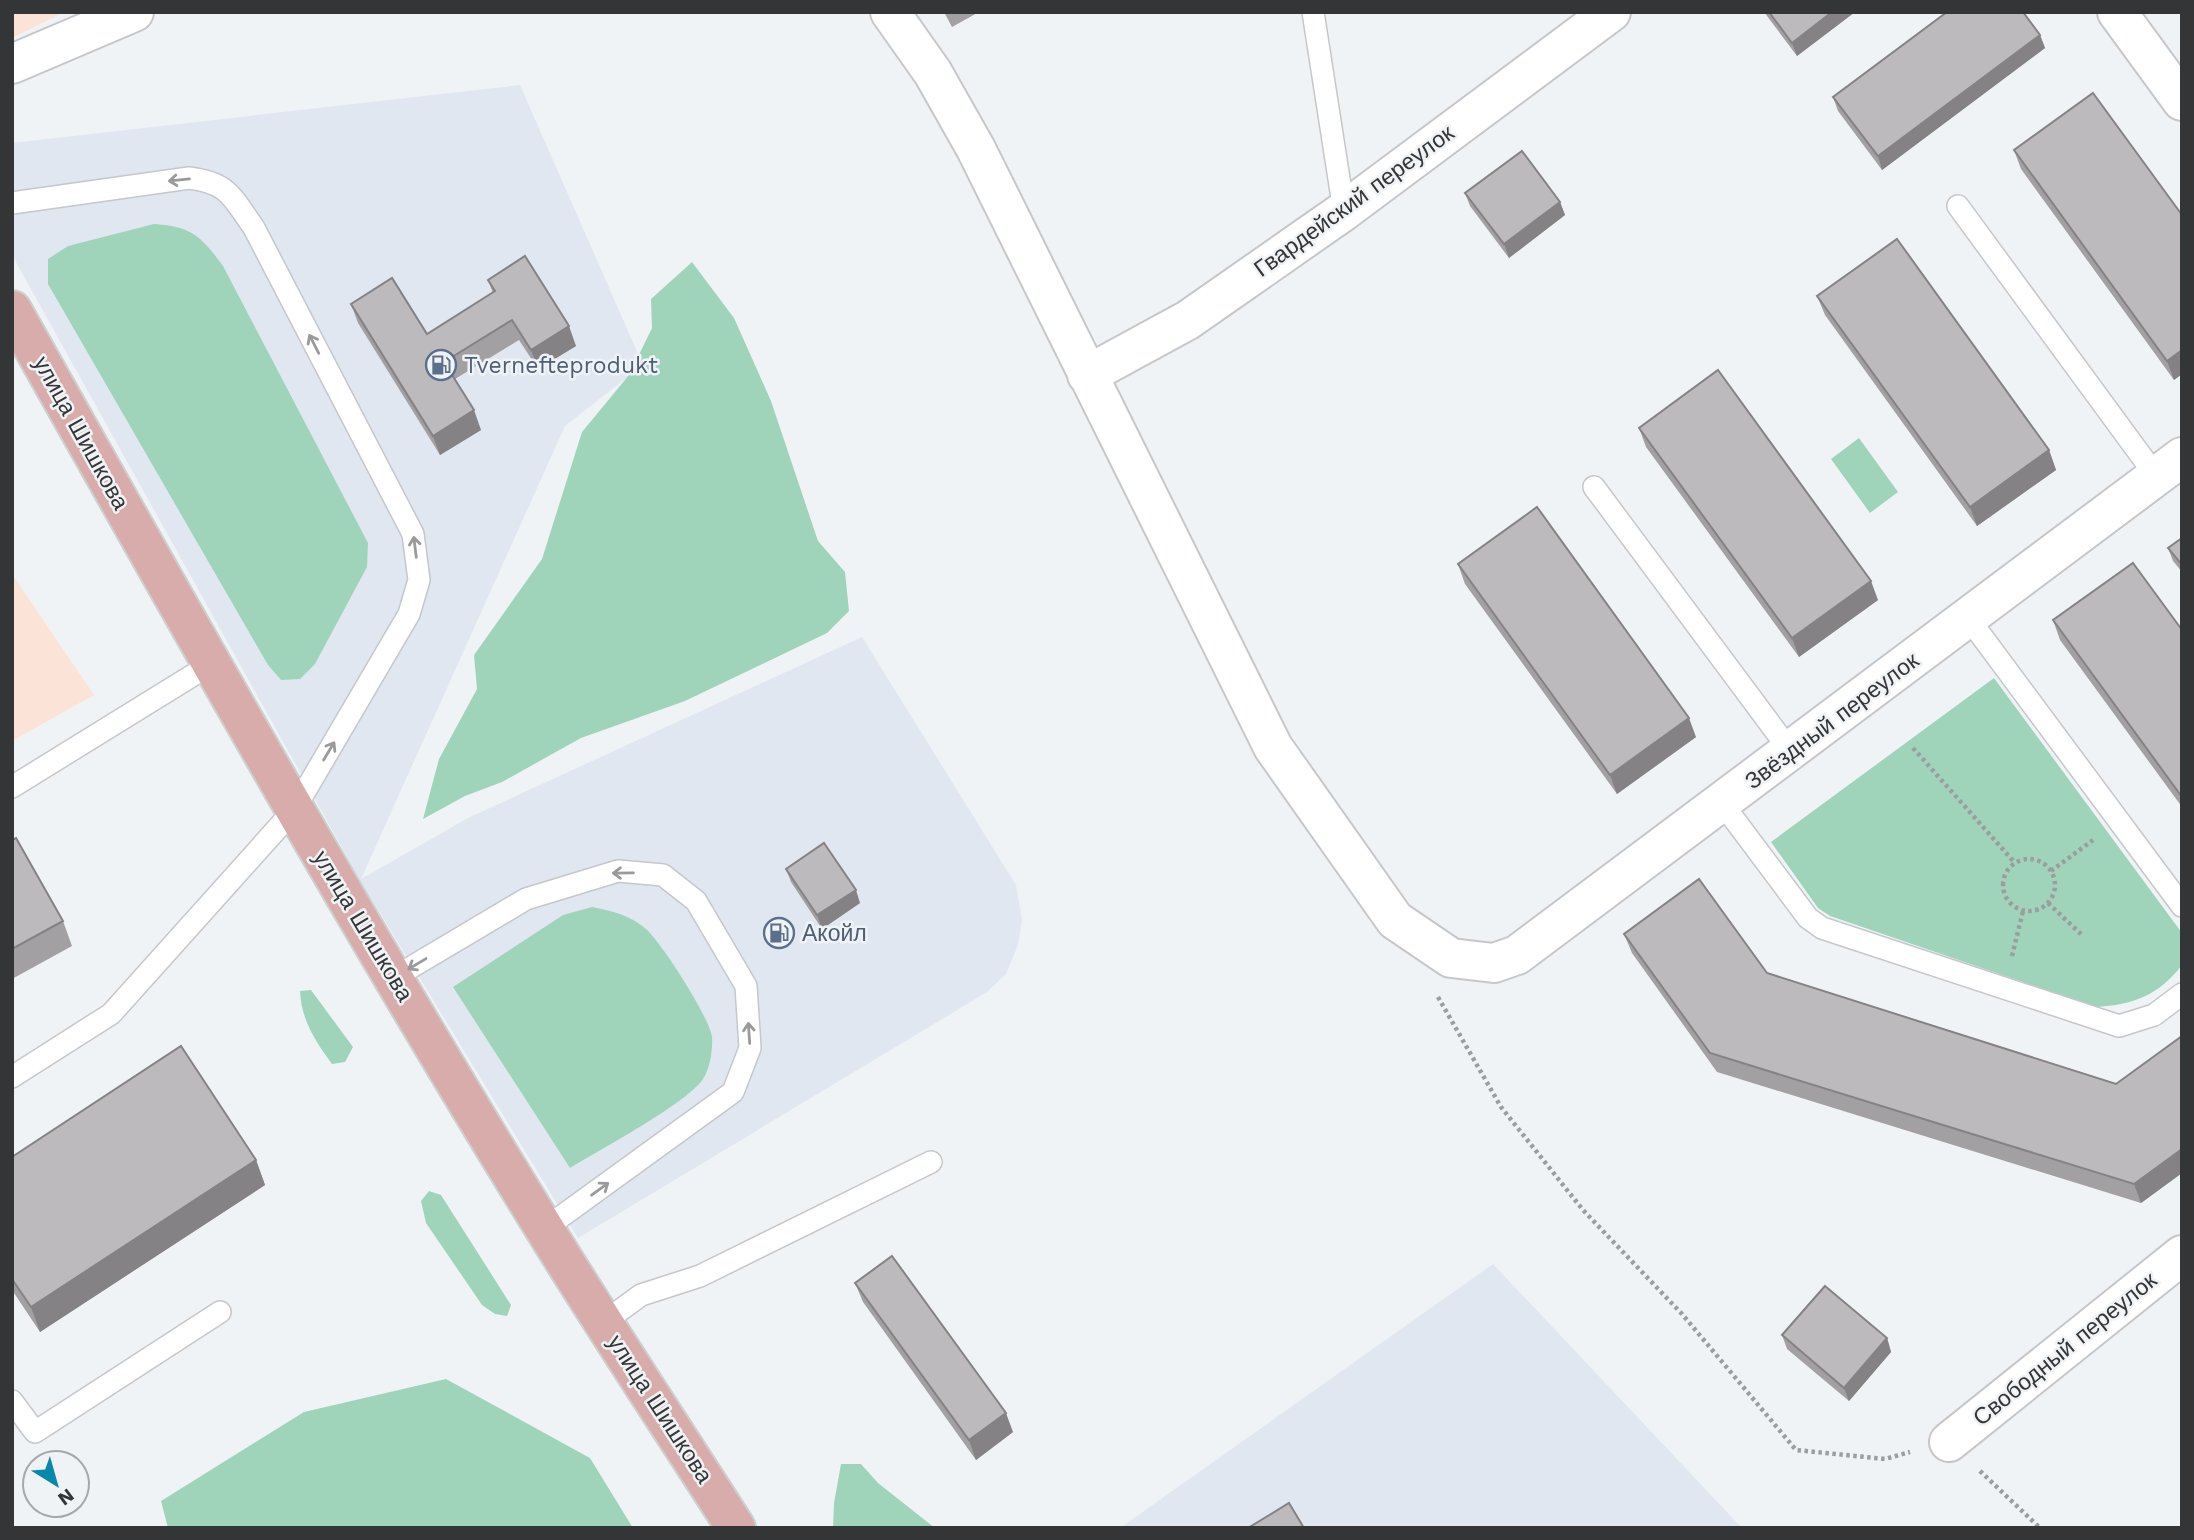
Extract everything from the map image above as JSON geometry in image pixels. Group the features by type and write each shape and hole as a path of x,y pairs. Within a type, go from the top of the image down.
{"main road":[{"name":"улица Шишкова","path":"12,310 294,810 393,978 544,1229 736,1528"}],"street":[{"path":"12,64 134,12"},
{"name":"Звёздный переулок","path":"890,12 933,73 976,149 1273,747 1395,920 1430,947 1451,958 1494,963 1517,955 2169,467"},
{"name":"Гвардейский переулок","path":"1087,375 1188,320 1343,212 1611,12"},
{"path":"2117,12 2182,101"},
{"name":"Свободный переулок","path":"1949,1442 2182,1255"}],"lane":[{"path":"1313,12 1343,212"},
{"path":"12,203 189,178 214,181 223,188 254,228 413,534 419,580 409,614 294,810 111,1014 12,1077"},
{"path":"1958,206 2169,467"},
{"path":"1594,487 1791,752"},
{"path":"1969,619 2182,906"},
{"path":"12,787 211,664"},
{"path":"1722,803 1808,918 1822,928 2119,1026 2154,1015 2182,994"},
{"path":"393,978 526,899 618,871 663,875 695,901 746,986 750,1048 733,1092 544,1229"},
{"path":"604,1322 641,1295 700,1276 931,1162"},
{"path":"12,1401 35,1432 220,1312"}],"path":[{"path":"1913,748 2015,863"},
{"path":"2051,871 2119,821"},
{"path":"2038,861 2051,871 2055,887 2048,903 2037,910 2023,911 2010,903 2004,889 2005,875 2015,863 2038,861"},
{"path":"2048,903 2083,936"},
{"path":"2004,988 2023,911"},
{"path":"1434,990 1501,1107 1583,1210 1682,1314 1796,1450 1885,1459 1949,1442 2040,1528"}],"shaded area":[{"path":"12,12 64,12 12,38"},
{"path":"520,85 643,365 565,426 361,879 468,818 862,637 1016,885 1022,920 1018,945 1006,974 987,992 578,1238 360,880 12,255 12,143"},
{"path":"12,574 94,695 12,741"},
{"path":"1493,1264 1742,1528 1120,1528"}],"green space":[{"path":"154,224 177,227 195,235 209,247 223,266 368,543 367,567 315,664 300,679 281,680 268,665 48,284 48,259 68,246"},
{"path":"692,262 734,318 771,401 818,541 845,572 849,611 827,633 685,701 581,738 502,782 465,796 423,819 439,759 477,689 474,655 542,559 582,432 629,375 652,328 651,299"},
{"path":"1859,438 1898,492 1870,513 1831,459"},
{"path":"1994,678 2182,933 2182,965 2164,984 2133,1001 2096,1007 1830,916 1818,908 1771,842"},
{"path":"592,907 627,917 640,924 653,937 703,1014 712,1037 712,1047 705,1075 694,1089 661,1113 570,1168 453,987 563,915"},
{"path":"311,990 353,1047 345,1062 332,1064 310,1029 303,1011 300,991"},
{"path":"429,1191 441,1195 511,1305 507,1316 495,1314 482,1305 426,1223 421,1201"},
{"path":"446,1379 590,1458 633,1528 168,1528 161,1501 304,1412"},
{"path":"841,1464 861,1464 878,1483 935,1528 833,1528 834,1503"}],"building":[{"path":"1769,12 1832,12 1792,43"},
{"path":"1947,12 2023,12 2040,35 1878,156 1833,97"},
{"path":"2093,93 2182,215 2182,350 2167,361 2014,150"},
{"path":"1522,151 1560,202 1504,244 1465,193"},
{"path":"1897,239 2049,450 1970,507 1817,296"},
{"path":"525,256 569,326 531,350 512,320 444,362 474,410 433,436 351,304 392,278 427,334 495,291 488,280"},
{"path":"1718,370 1871,581 1792,638 1639,428"},
{"path":"1537,507 1689,718 1610,775 1458,564"},
{"path":"2182,538 2182,565 2168,548"},
{"path":"2133,563 2182,630 2182,797 2053,620"},
{"path":"16,838 63,921 12,949 12,840"},
{"path":"824,843 856,890 817,915 786,869"},
{"path":"1699,879 1767,973 2116,1084 2182,1036 2182,1149 2134,1184 1710,1053 1624,934"},
{"path":"181,1046 256,1160 31,1307 12,1279 12,1157"},
{"path":"892,1256 1006,1413 969,1440 855,1283"},
{"path":"1825,1286 1887,1338 1844,1388 1782,1335"},
{"path":"1289,1503 1304,1528 1248,1528"}],"place":[{"name":"Tvernefteprodukt","path":"441,365"},
{"name":"Акойл","path":"779,933"}]}
